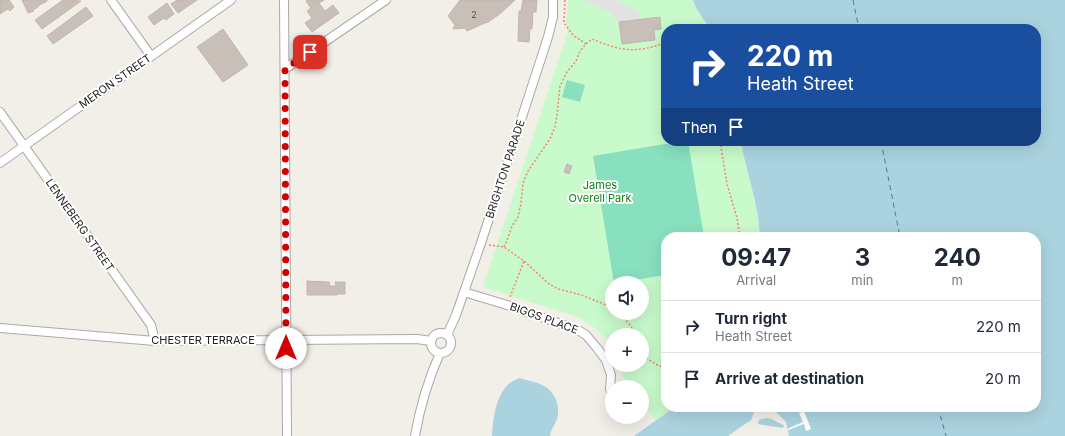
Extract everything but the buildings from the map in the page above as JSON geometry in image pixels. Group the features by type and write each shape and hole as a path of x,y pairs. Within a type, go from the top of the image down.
{"street":[{"path":"111,0 151,56"},
{"name":"MERON STREET","path":"0,163 231,0"},
{"path":"284,0 287,436"},
{"path":"285,69 386,0"},
{"name":"BRIGHTON PARADE","path":"447,334 456,315 481,243 548,37 553,17 553,0"},
{"name":"LENNEBERG STREET","path":"0,112 151,325 155,341"},
{"name":"BIGGS PLACE","path":"464,292 578,330 586,335 606,360 611,375 611,380"},
{"name":"CHESTER TERRACE","path":"0,328 155,341 417,339 431,341"},
{"path":"437,334 447,334 451,340 451,347 446,352 440,353 433,349 431,341 437,334"},
{"path":"415,436 422,401 440,353"}],"path":[{"path":"565,0 564,23 573,36 586,44"},
{"path":"504,248 512,226 518,217 523,183 528,171 550,139 555,127 558,115 560,86 567,72 576,61 580,51 592,39 615,47 640,50 661,44"},
{"path":"721,146 727,184 737,218 739,232"},
{"path":"481,243 504,248 524,262 549,284 558,289 581,295 605,305"},
{"path":"506,305 524,262"},
{"path":"625,320 631,328"},
{"path":"649,360 661,366"}],"green space":[{"name":"James Overell Park","path":"568,0 693,0 696,8 707,24 661,24 661,146 742,146 755,201 760,232 661,232 661,412 668,412 656,421 649,412 649,380 625,380 622,372 649,372 649,328 605,328 605,338 595,328 578,317 483,287 568,31 566,20"},
{"path":"567,80 585,85 580,102 562,97"},
{"path":"661,145 661,146 689,146 703,232 661,232 661,276 649,278 649,276 613,276 593,156"}],"shaded area":[{"path":"585,0 615,0 639,12 640,19 619,22 611,13"}],"water":[{"path":"693,0 1065,0 1065,436 789,436 786,422 776,412 1041,412 1041,232 760,232 755,201 742,146 1041,146 1041,24 707,24 696,8"},
{"path":"520,378 542,385 554,396 558,405 558,414 550,436 492,436 495,410 501,394 512,381"},
{"path":"668,412 754,412 751,420 728,436 634,436"},
{"path":"766,418 784,425 783,428 758,424 759,420"}],"pier":[{"path":"804,412 811,429 806,431 804,424 788,430 787,429 803,422 799,413"}],"ferry route":[{"path":"853,0 858,24"},
{"path":"882,146 899,232"},
{"path":"939,412 946,436"}],"route":[{"path":"286,348 285,69 310,52"}]}
